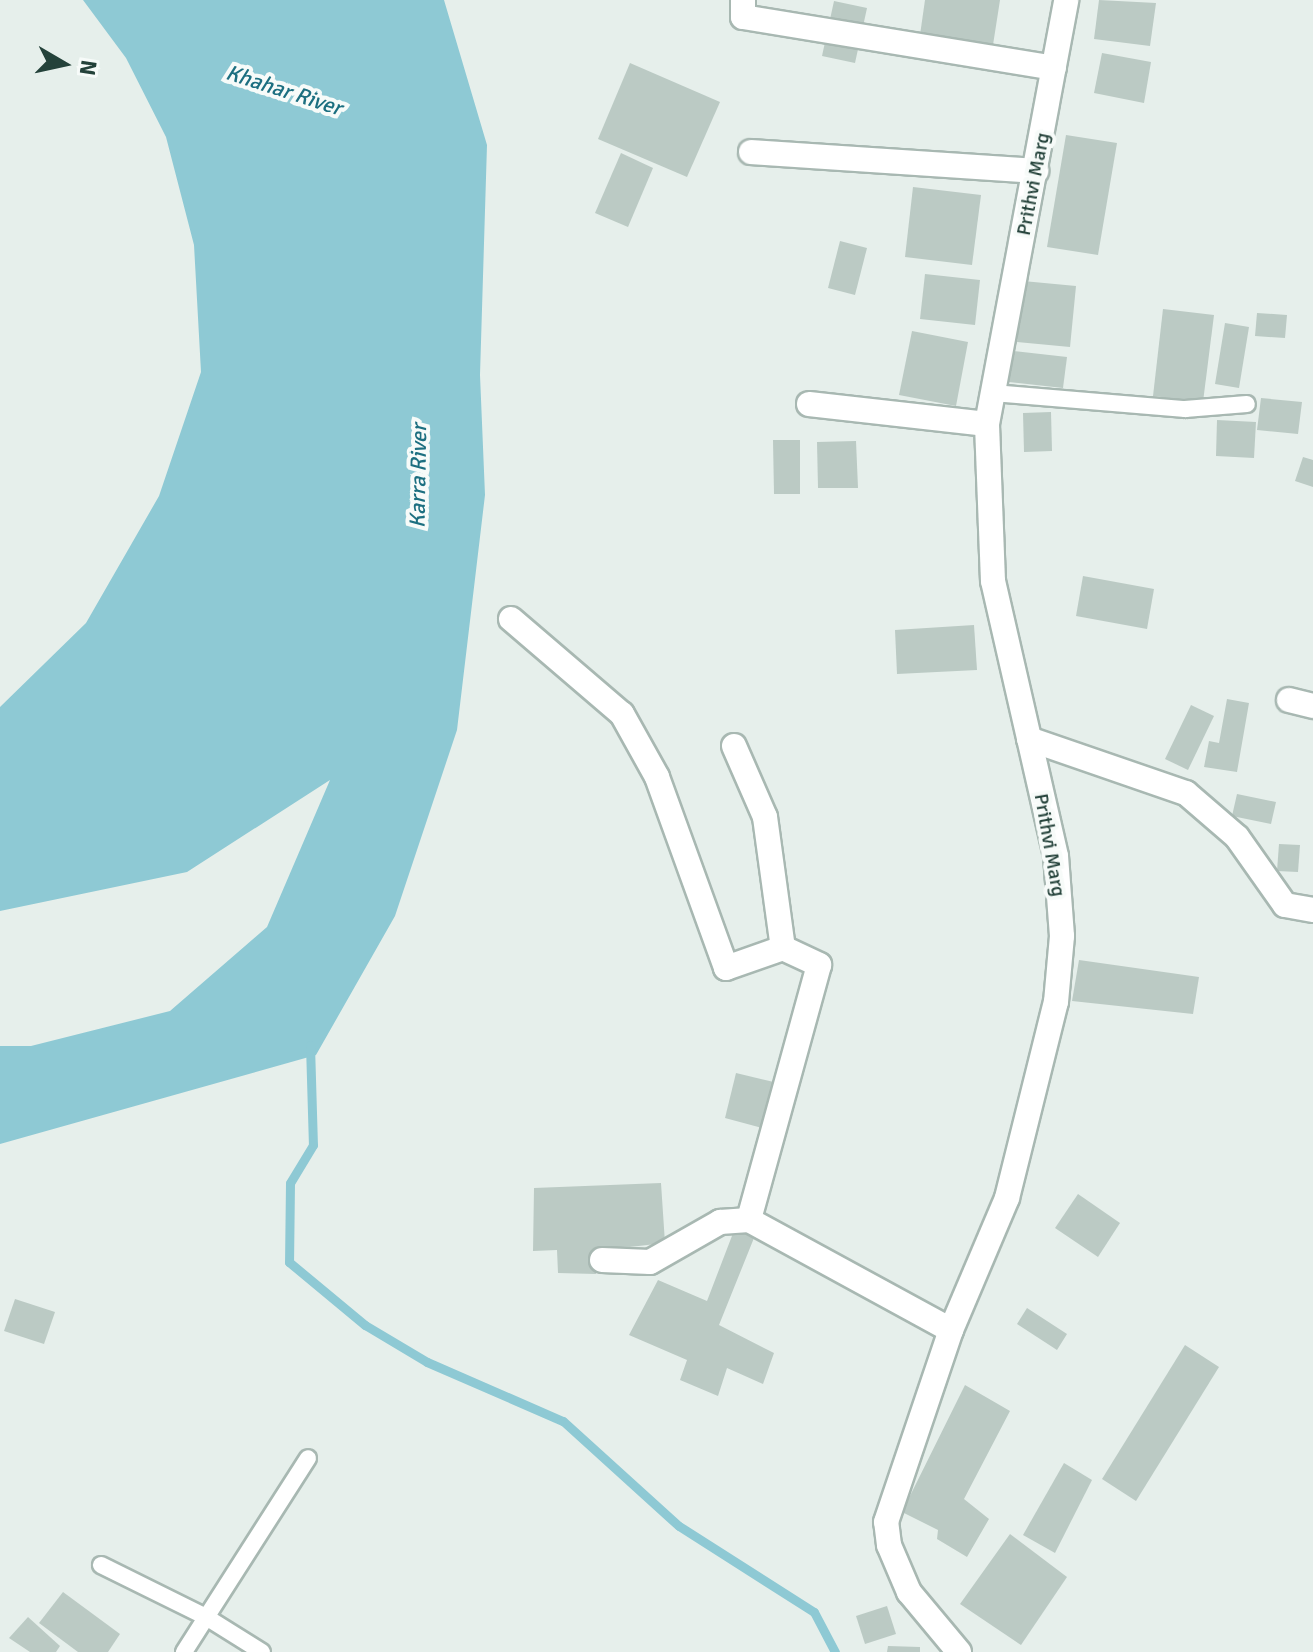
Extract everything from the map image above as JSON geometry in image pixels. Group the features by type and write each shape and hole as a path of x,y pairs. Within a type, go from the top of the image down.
{"street":[{"path":"743,0 743,17 1054,68"},
{"name":"Prithvi Marg","path":"959,1652 909,1592 889,1545 886,1522 951,1330 1007,1198 1056,1002 1062,936 1056,856 993,581 987,424 1066,0"},
{"path":"751,152 1036,171"},
{"path":"809,404 987,424"},
{"path":"511,619 622,714 657,777 726,968 783,948 819,965 749,1220"},
{"path":"1029,739 1186,793 1237,837 1285,905 1313,910"},
{"path":"734,746 765,817 783,948"},
{"path":"602,1260 650,1262 720,1222 749,1220 951,1330"}],"lane":[{"path":"993,393 1185,409 1247,404"},
{"path":"184,1652 308,1458"},
{"path":"101,1565 206,1617 262,1652"}],"water":[{"path":"83,0 444,0 487,145 480,375 485,495 457,730 395,916 316,1055 0,1144 0,1046 31,1046 170,1011 267,927 330,780 187,872 0,911 0,707 86,623 159,496 201,372 194,245 166,137 126,58"}],"building":[{"path":"925,0 1000,0 993,45 920,35"},
{"path":"1099,0 1156,3 1150,46 1094,39"},
{"path":"834,1 867,8 855,63 822,56"},
{"path":"1102,53 1151,62 1144,103 1094,93"},
{"path":"630,63 720,102 687,177 598,139"},
{"path":"1066,135 1117,143 1098,255 1047,247"},
{"path":"621,153 653,168 628,227 595,213"},
{"path":"913,187 981,195 972,265 905,257"},
{"path":"840,241 867,248 855,295 828,288"},
{"path":"925,274 980,280 975,325 920,319"},
{"path":"1023,281 1076,286 1070,347 1017,342"},
{"path":"1163,309 1214,315 1203,402 1153,396"},
{"path":"1257,313 1287,315 1285,338 1255,336"},
{"path":"1225,323 1249,327 1239,388 1215,384"},
{"path":"912,331 968,342 956,406 899,395"},
{"path":"1013,351 1067,357 1063,388 1009,382"},
{"path":"1261,398 1302,402 1298,434 1257,430"},
{"path":"1051,412 1052,451 1024,452 1023,413"},
{"path":"1217,420 1256,422 1254,458 1216,456"},
{"path":"773,440 800,440 800,494 774,494"},
{"path":"856,441 858,488 818,488 817,442"},
{"path":"1303,457 1313,460 1313,487 1295,481"},
{"path":"1083,576 1154,589 1147,629 1076,616"},
{"path":"974,625 977,670 897,674 895,630"},
{"path":"1227,699 1249,703 1237,772 1204,767 1209,741 1219,743"},
{"path":"1191,705 1214,716 1188,770 1165,759"},
{"path":"1237,794 1276,802 1271,824 1232,816"},
{"path":"1279,844 1300,845 1298,872 1277,871"},
{"path":"1079,960 1199,977 1193,1014 1072,1001"},
{"path":"736,1073 778,1083 766,1129 725,1118"},
{"path":"661,1183 665,1243 594,1251 596,1274 558,1273 557,1250 533,1251 534,1188"},
{"path":"1078,1194 1120,1223 1098,1257 1055,1228"},
{"path":"735,1228 756,1233 719,1325 774,1353 763,1384 727,1368 718,1396 680,1380 687,1360 629,1335 658,1280 707,1301"},
{"path":"15,1299 55,1312 44,1344 4,1331"},
{"path":"1027,1308 1067,1334 1057,1350 1017,1324"},
{"path":"1185,1345 1219,1367 1136,1501 1102,1479"},
{"path":"965,1385 1010,1411 964,1499 989,1519 967,1557 937,1539 938,1530 902,1512"},
{"path":"1064,1463 1092,1480 1055,1553 1023,1535"},
{"path":"1010,1534 1067,1577 1021,1645 960,1604"},
{"path":"63,1592 120,1634 108,1652 78,1652 39,1623"},
{"path":"887,1606 896,1634 865,1644 856,1616"},
{"path":"28,1617 60,1646 56,1652 30,1652 9,1638"},
{"path":"888,1646 920,1647 920,1652 887,1652"}],"waterway":[{"path":"310,1045 313,1145 290,1183 289,1262 365,1325 427,1362 563,1421 679,1526 814,1612 835,1652"}],"water label":[{"name":"Khahar River","path":"284,90"},
{"name":"Karra River","path":"418,476"}]}
